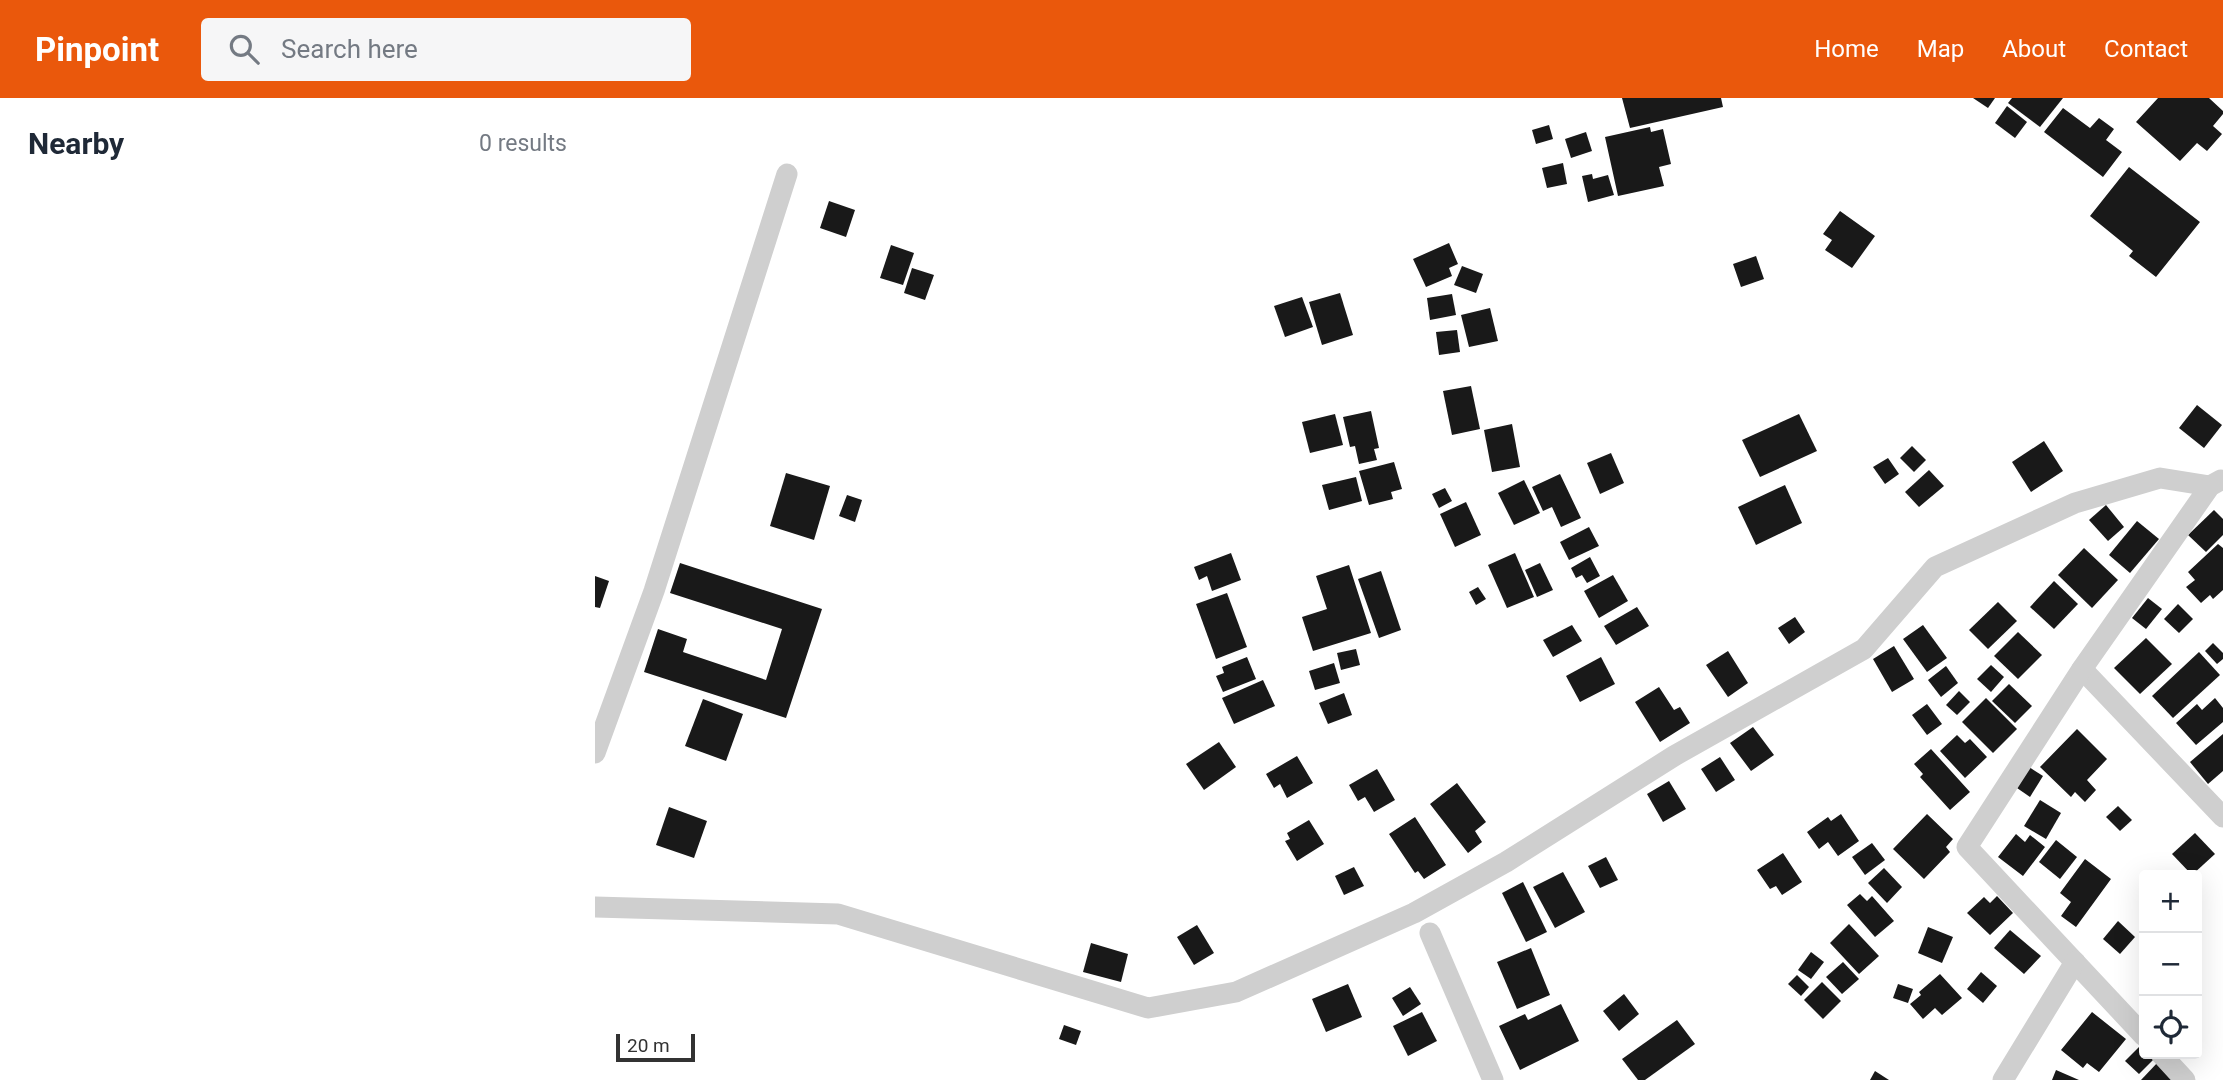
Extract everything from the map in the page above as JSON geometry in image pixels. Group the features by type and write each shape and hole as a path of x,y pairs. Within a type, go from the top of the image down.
{"street":[{"path":"595,753 654,591 787,174"},
{"path":"595,907 838,914 1148,1008 1236,992 1414,913 1506,862 1674,756 1864,649 1935,567 2075,503 2160,478 2217,483"},
{"path":"2139,1031 1967,847 2082,669 2217,483"},
{"path":"2082,669 2223,817"},
{"path":"1430,933 1493,1080"},
{"path":"2003,1080 2075,962"},
{"path":"2166,1059 2185,1080"}],"building":[{"path":"1622,98 1721,98 1723,107 1630,128"},
{"path":"1973,98 1995,98 1988,108"},
{"path":"2012,98 2063,98 2040,127 2008,103"},
{"path":"2158,98 2209,98 2223,111 2213,126 2222,134 2207,151 2197,143 2180,161 2136,122"},
{"path":"2007,106 2027,122 2015,138 1995,123"},
{"path":"2063,108 2090,128 2099,118 2114,129 2106,140 2122,152 2103,177 2044,132"},
{"path":"1549,125 1553,139 1536,144 1532,130"},
{"path":"1650,127 1651,132 1663,129 1671,164 1659,167 1664,186 1618,196 1605,137"},
{"path":"1586,132 1592,151 1571,158 1565,139"},
{"path":"1563,163 1567,184 1547,188 1542,168"},
{"path":"2129,167 2200,222 2156,277 2129,256 2133,251 2090,216"},
{"path":"1592,174 1593,179 1608,175 1614,195 1588,202 1582,176"},
{"path":"829,201 855,210 846,237 820,228"},
{"path":"1840,211 1875,236 1852,268 1825,250 1832,240 1823,234"},
{"path":"1449,243 1458,264 1449,268 1452,276 1426,287 1413,259"},
{"path":"891,245 914,253 903,285 880,278"},
{"path":"1756,256 1764,279 1741,287 1733,264"},
{"path":"1462,266 1483,274 1476,293 1454,285"},
{"path":"912,268 934,275 925,300 904,293"},
{"path":"1340,293 1353,335 1322,345 1309,302"},
{"path":"1452,294 1456,315 1430,320 1427,298"},
{"path":"1302,297 1313,327 1285,337 1274,306"},
{"path":"1490,308 1498,341 1469,347 1461,315"},
{"path":"1457,330 1460,352 1439,355 1436,332"},
{"path":"1471,386 1480,429 1452,435 1443,391"},
{"path":"2197,405 2222,425 2204,448 2179,428"},
{"path":"1371,411 1379,448 1374,449 1377,460 1359,464 1355,446 1350,447 1343,417"},
{"path":"1335,414 1343,445 1310,453 1302,422"},
{"path":"1799,414 1817,451 1760,477 1742,440"},
{"path":"1512,424 1520,467 1492,472 1484,430"},
{"path":"2044,441 2063,471 2031,492 2012,462"},
{"path":"1912,446 1926,460 1914,472 1900,458"},
{"path":"1611,453 1624,483 1600,494 1587,463"},
{"path":"1888,458 1899,474 1885,484 1873,467"},
{"path":"1394,462 1402,489 1391,492 1393,499 1369,505 1359,471"},
{"path":"1929,470 1944,486 1919,507 1905,492"},
{"path":"786,473 830,486 814,540 770,526"},
{"path":"1560,474 1581,518 1561,527 1552,507 1543,511 1532,487"},
{"path":"1356,477 1362,501 1329,510 1322,485"},
{"path":"1524,480 1540,513 1514,525 1498,493"},
{"path":"1785,485 1802,523 1756,545 1738,507"},
{"path":"1445,488 1452,501 1439,508 1432,494"},
{"path":"847,495 862,500 855,522 839,516"},
{"path":"1466,502 1481,535 1455,547 1440,514"},
{"path":"2106,505 2124,527 2108,541 2089,520"},
{"path":"2214,510 2223,519 2223,535 2206,552 2188,535"},
{"path":"2137,521 2159,539 2130,573 2109,555"},
{"path":"1589,527 1599,546 1569,560 1560,542"},
{"path":"2218,544 2223,548 2223,590 2213,599 2210,595 2201,603 2186,587 2195,580 2188,572"},
{"path":"2084,548 2118,580 2092,608 2058,575"},
{"path":"1231,553 1241,580 1212,591 1207,576 1199,580 1194,567"},
{"path":"1515,553 1534,597 1507,608 1488,565"},
{"path":"1590,557 1600,576 1587,583 1582,575 1576,578 1571,568"},
{"path":"680,563 822,609 786,718 644,672 658,629 687,639 683,652 766,680 782,629 670,593"},
{"path":"1540,563 1553,590 1537,597 1525,570"},
{"path":"1349,565 1371,633 1313,651 1302,617 1327,609 1316,576"},
{"path":"1381,571 1401,630 1379,638 1358,579"},
{"path":"1613,575 1628,601 1599,618 1584,591"},
{"path":"595,576 609,581 600,608 595,607"},
{"path":"2054,581 2078,604 2054,629 2030,607"},
{"path":"1478,587 1486,599 1476,605 1469,592"},
{"path":"1227,593 1247,647 1216,659 1196,604"},
{"path":"2148,598 2162,609 2146,629 2132,618"},
{"path":"1998,602 2017,621 1988,649 1969,630"},
{"path":"2178,604 2193,619 2179,633 2164,619"},
{"path":"1637,607 1649,626 1616,645 1604,626"},
{"path":"1795,617 1805,632 1789,644 1778,628"},
{"path":"1572,625 1582,641 1553,657 1543,640"},
{"path":"1923,625 1947,658 1927,672 1903,639"},
{"path":"2018,632 2042,655 2018,679 1994,656"},
{"path":"2146,638 2172,664 2140,694 2114,668"},
{"path":"2213,643 2223,653 2223,659 2217,664 2205,651"},
{"path":"1894,646 1914,679 1892,692 1873,659"},
{"path":"1356,649 1360,665 1341,670 1337,653"},
{"path":"1728,651 1748,683 1728,697 1706,665"},
{"path":"2199,652 2220,675 2173,718 2152,696"},
{"path":"1247,657 1256,679 1223,692 1216,676 1224,673 1222,667"},
{"path":"1601,657 1615,684 1580,702 1566,676"},
{"path":"1334,663 1340,683 1315,690 1309,671"},
{"path":"1991,665 2004,677 1991,692 1977,679"},
{"path":"1946,666 1958,683 1941,697 1928,680"},
{"path":"1263,680 1275,706 1234,724 1222,698"},
{"path":"2009,684 2032,706 2015,723 1992,701"},
{"path":"1659,687 1674,710 1680,707 1690,723 1660,742 1635,702"},
{"path":"1959,691 1970,702 1957,715 1946,705"},
{"path":"1344,693 1352,715 1328,724 1319,703"},
{"path":"1986,698 2017,729 1993,753 1962,722"},
{"path":"2215,698 2223,708 2223,722 2196,745 2176,723 2197,704 2202,710"},
{"path":"703,699 743,714 726,761 685,746"},
{"path":"1927,704 1942,724 1927,735 1912,715"},
{"path":"1753,727 1774,755 1751,771 1730,743"},
{"path":"2077,729 2107,759 2087,780 2096,790 2085,802 2075,792 2071,797 2040,767"},
{"path":"2223,734 2223,771 2208,784 2190,762"},
{"path":"1957,735 1965,743 1970,739 1987,757 1965,778 1940,751"},
{"path":"1219,742 1236,767 1204,790 1186,764"},
{"path":"1931,749 1970,792 1950,810 1920,777 1923,774 1914,764"},
{"path":"1297,756 1313,783 1287,798 1280,784 1274,788 1266,774"},
{"path":"1720,757 1735,780 1716,792 1701,769"},
{"path":"2029,767 2043,776 2030,797 2017,788"},
{"path":"1377,769 1395,800 1374,812 1365,797 1358,801 1349,785"},
{"path":"1669,781 1686,809 1663,822 1647,794"},
{"path":"1457,783 1486,822 1475,831 1482,842 1468,853 1430,804"},
{"path":"2040,800 2061,813 2046,839 2024,826"},
{"path":"2118,806 2132,820 2120,831 2106,817"},
{"path":"669,807 707,821 694,858 656,845"},
{"path":"1841,814 1859,841 1838,856 1828,842 1819,849 1807,832 1828,817 1831,821"},
{"path":"1927,814 1953,839 1946,847 1950,852 1924,879 1893,849"},
{"path":"1415,817 1446,865 1424,879 1418,871 1415,873 1389,834"},
{"path":"1309,820 1324,844 1297,861 1285,841 1290,839 1287,833"},
{"path":"2195,833 2215,854 2197,870 2187,870 2172,854"},
{"path":"2016,834 2025,842 2030,835 2045,847 2023,876 1998,857"},
{"path":"2056,840 2077,857 2060,879 2039,862"},
{"path":"1872,843 1885,860 1865,875 1852,857"},
{"path":"1783,853 1802,882 1782,895 1776,886 1770,889 1757,870"},
{"path":"1606,857 1618,880 1600,888 1588,866"},
{"path":"2085,859 2111,879 2076,927 2061,916 2071,902 2060,893"},
{"path":"1354,867 1364,886 1344,895 1335,876"},
{"path":"1884,868 1902,887 1887,903 1868,883"},
{"path":"1563,872 1585,912 1555,928 1533,887"},
{"path":"1523,882 1547,932 1526,942 1502,893"},
{"path":"1860,894 1867,901 1872,896 1894,921 1875,937 1847,905"},
{"path":"1997,896 2013,913 1990,935 1967,913 1984,897 1990,903"},
{"path":"2118,921 2135,937 2120,954 2103,939"},
{"path":"1849,924 1879,956 1859,974 1830,943"},
{"path":"1197,925 1214,953 1194,965 1177,937"},
{"path":"1928,927 1953,937 1942,963 1918,953"},
{"path":"2010,930 2041,956 2024,974 1994,948"},
{"path":"1091,943 1128,954 1121,982 1083,972"},
{"path":"1531,948 1550,995 1517,1009 1497,962"},
{"path":"1811,952 1824,962 1811,979 1798,970"},
{"path":"1843,962 1859,979 1842,994 1826,977"},
{"path":"1981,972 1997,986 1983,1003 1967,989"},
{"path":"1940,974 1962,998 1942,1015 1935,1008 1923,1019 1910,1004 1921,995 1919,992"},
{"path":"1797,975 1809,987 1801,996 1788,984"},
{"path":"1822,982 1841,1001 1823,1019 1804,1000"},
{"path":"1348,984 1362,1017 1326,1032 1312,999"},
{"path":"1898,984 1913,989 1908,1003 1893,998"},
{"path":"1410,987 1421,1004 1403,1016 1392,998"},
{"path":"1624,994 1639,1014 1619,1031 1603,1011"},
{"path":"1561,1004 1579,1041 1520,1070 1499,1026 1525,1014 1528,1020"},
{"path":"1422,1012 1437,1041 1408,1056 1393,1026"},
{"path":"2092,1012 2126,1039 2099,1072 2087,1063 2083,1068 2061,1050"},
{"path":"1677,1020 1695,1044 1645,1080 1638,1080 1622,1059"},
{"path":"1064,1025 1081,1031 1076,1045 1059,1039"},
{"path":"2139,1047 2139,1059 2154,1059 2139,1074 2125,1061"},
{"path":"2159,1061 2180,1080 2141,1080"},
{"path":"2056,1070 2079,1080 2052,1080"},
{"path":"1875,1071 1889,1080 1870,1080"}]}
